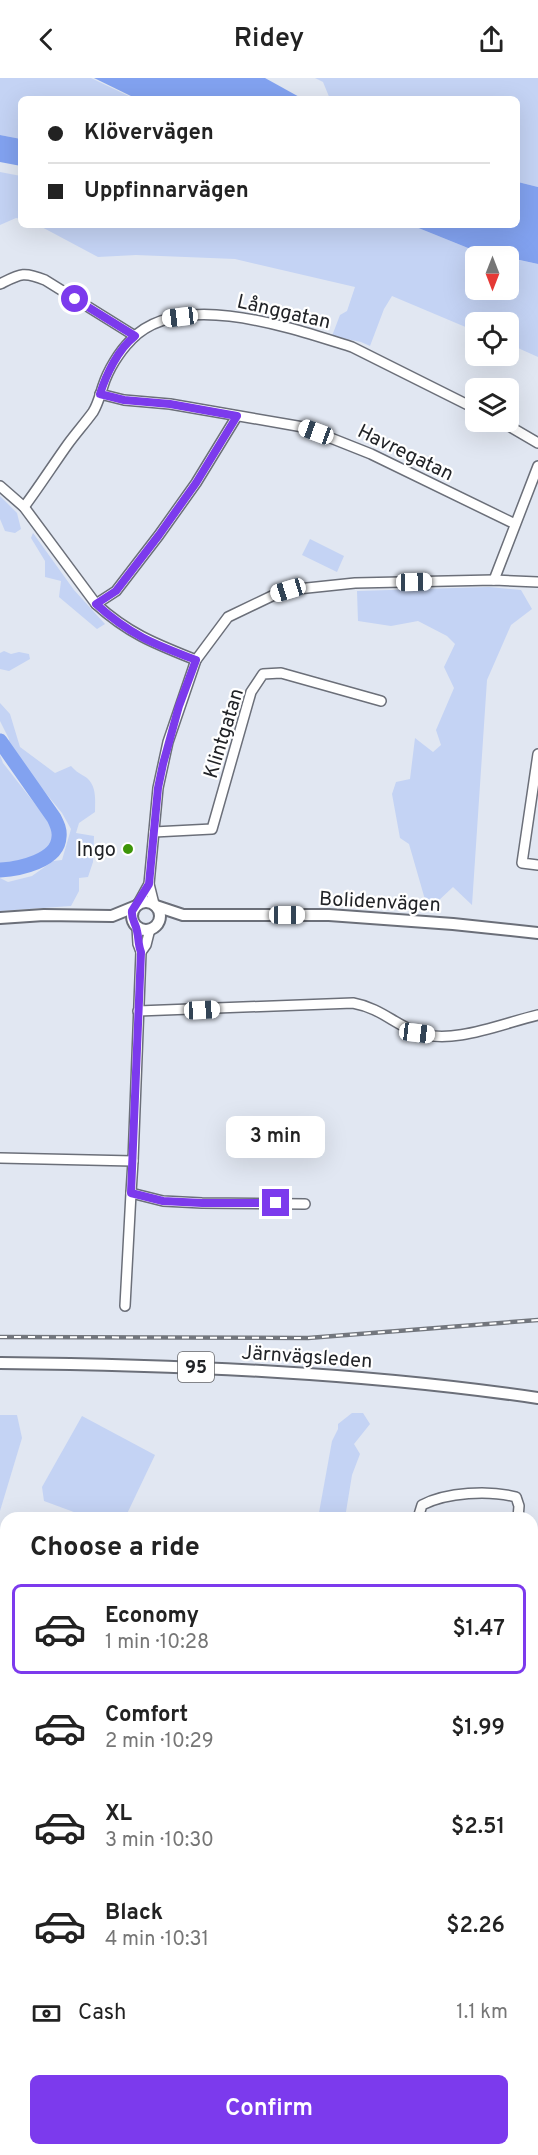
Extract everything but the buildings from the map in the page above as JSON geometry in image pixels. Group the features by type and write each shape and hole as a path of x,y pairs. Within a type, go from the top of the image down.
{"main road":[{"name":"Bolidenvägen","path":"112,916 147,902 183,915 329,915 538,933"},
{"path":"136,905 131,916 136,926"},
{"path":"154,926 159,913 155,905"},
{"name":"Bolidenvägen","path":"0,918 44,915 112,916 144,930 183,915"},
{"name":"Järnvägsleden","path":"0,1363 126,1364 286,1371 433,1384 538,1398"}],"street":[{"path":"0,284 16,276 29,273 45,280 135,336"},
{"name":"Långgatan","path":"24,507 94,410 110,370 120,354 135,336 149,326 167,319 193,315 252,318 352,346 465,403"},
{"name":"Havregatan","path":"100,394 124,400 170,404 303,427 371,454 515,524"},
{"path":"96,604 116,591 159,535 196,483 237,416"},
{"path":"519,432 538,443"},
{"path":"495,580 538,466"},
{"path":"0,486 24,507 96,604 130,632 196,660"},
{"path":"155,905 149,884 158,788 168,742 196,660 228,617 288,590 355,583 495,580 538,582"},
{"name":"Klintgatan","path":"154,832 212,829 251,692 263,674 280,673 381,701"},
{"path":"538,754 522,863 538,865"},
{"path":"136,905 149,884"},
{"path":"125,1306 141,952 136,926"},
{"path":"141,952 154,926"},
{"path":"138,1011 353,1004 368,1006 417,1033 454,1036 538,1015"},
{"path":"0,1158 133,1161"},
{"path":"131,1193 163,1201 304,1204"},
{"path":"420,1512 422,1505 430,1500 498,1492 516,1497 518,1512"}],"shaded area":[{"path":"0,78 91,78 129,96 18,96 18,138 0,135"},
{"path":"315,78 538,78 538,187 520,182 520,96 329,96 323,82"},
{"path":"0,172 18,175 18,218 0,225"},
{"path":"44,228 418,228 465,247 465,300 519,300 519,260 538,264 538,357 519,348 519,312 465,312 465,327 392,296 384,309 370,346 332,336 340,315 347,311 355,287 235,259 136,255 98,257"},
{"path":"0,496 17,513 21,529 15,533 5,531 0,519"},
{"path":"33,533 74,590 105,624 97,629 59,597 61,581 45,577 45,561 31,538"},
{"path":"310,539 344,556 337,572 302,555"},
{"path":"489,587 521,590 532,609 511,625 487,680 472,905 453,887 437,902 426,903 409,844 400,838 392,794 396,782 410,779 415,738 433,752 441,745 436,730 454,688 444,667 455,644 447,636 418,621 391,626 358,621 357,591"},
{"path":"4,651 11,654 19,652 29,654 30,659 9,671 0,669 0,653"},
{"path":"0,703 10,714 20,747 55,773 71,766 87,778 94,790 95,812 79,823 76,833 94,836 93,862 88,877 79,878 79,891 71,906 0,911 0,878 8,882 32,876 53,861 62,860 71,829 62,813 8,747 9,739 0,721"},
{"path":"0,755 3,763 53,827 55,841 43,851 30,857 0,863"},
{"path":"352,1413 363,1413 370,1424 354,1444 360,1454 352,1475 346,1512 319,1512 332,1441 338,1424"},
{"path":"0,1415 17,1415 22,1438 0,1511"},
{"path":"82,1416 155,1455 128,1512 74,1512 44,1501 42,1487"}],"water":[{"path":"94,78 265,78 298,96 131,96"},
{"path":"0,135 18,138 18,165 0,162"},
{"path":"520,182 538,187 538,264 519,260 519,246 465,247 418,228 520,228"}],"waterway":[{"path":"0,741 54,818 59,834 57,845 45,858 17,868 0,870"}],"railway":[{"path":"0,1337 308,1338 538,1320"}],"place":[{"name":"Ingo","path":"128,849"}],"route":[{"path":"75,299 135,336 110,370 100,394 124,400 170,404 237,416 196,483 159,535 116,591 96,604 130,632 196,660 179,706 163,764 158,788 149,884 131,916 137,927 141,952 131,1193 163,1201 276,1203"}]}
